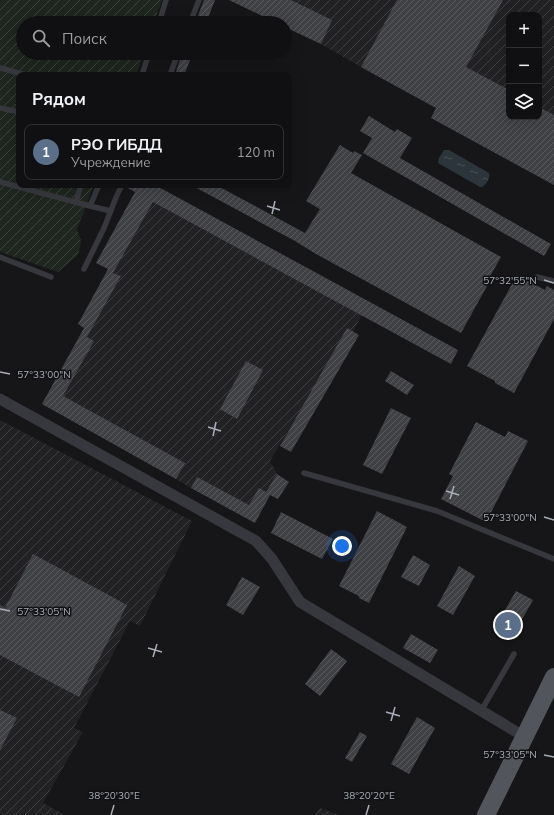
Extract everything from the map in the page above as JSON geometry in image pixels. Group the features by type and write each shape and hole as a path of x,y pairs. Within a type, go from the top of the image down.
{"main road":[{"path":"486,815 554,677"}],"street":[{"path":"0,399 256,541 272,559 300,602 525,737"}],"lane":[{"path":"161,16 166,0"},
{"path":"193,16 199,0"},
{"path":"143,72 147,60"},
{"path":"171,72 175,60"},
{"path":"0,68 16,72"},
{"path":"0,108 16,111"},
{"path":"0,182 16,186"},
{"path":"23,188 111,211"},
{"path":"76,202 79,188"},
{"path":"90,206 98,188"},
{"path":"84,269 104,228 121,188"},
{"path":"0,257 51,277"},
{"path":"537,277 554,281"},
{"path":"304,473 437,510 554,559"},
{"path":"481,711 514,654"}],"shaded area":[{"path":"0,0 162,0 156,16 16,16 16,60 141,60 137,72 16,72 16,188 93,188 77,229 81,241 78,255 58,272 0,252"},
{"path":"229,0 554,0 554,185 431,118 436,108 321,44 292,30 292,16 268,16"},
{"path":"153,202 362,315 353,332 313,389 270,461 277,474 266,492 270,495 255,523 42,404 81,334 87,337 120,277 113,273"},
{"path":"0,420 192,521 140,626 130,621 74,728 83,732 43,803 65,815 0,815"},
{"path":"320,808 339,815 315,815"}],"water":[{"path":"444,150 449,150 489,173 489,179 482,187 480,187 438,163"}],"building":[{"path":"204,0 215,0 209,16 198,16"},
{"path":"229,0 291,0 332,20 321,44 292,30 292,16 262,16"},
{"path":"397,0 503,0 466,67 506,88 506,120 542,120 542,109 554,115 554,185 431,118 436,108 361,67"},
{"path":"180,60 190,60 185,72 176,72"},
{"path":"369,116 395,132 397,129 412,138 400,158 551,244 544,256 363,153 372,138 360,131"},
{"path":"340,145 353,153 354,151 362,155 351,173 501,257 461,333 197,188 222,188 305,233 320,209 306,201"},
{"path":"128,188 161,188 458,350 451,364 153,202 113,273 121,276 87,337 94,341 63,396 185,463 176,479 42,404 84,328 78,324 108,269 96,263 135,192"},
{"path":"517,275 545,290 547,286 554,290 554,319 514,393 467,366"},
{"path":"347,328 359,335 291,452 280,446"},
{"path":"246,361 263,370 237,419 220,409"},
{"path":"391,371 414,385 407,395 385,381"},
{"path":"391,408 411,418 382,474 363,465"},
{"path":"476,422 505,437 508,431 528,441 486,522 441,499 453,476 449,474"},
{"path":"277,474 289,482 278,499 270,495 255,523 191,488 197,477 249,505 259,488 266,492"},
{"path":"377,511 407,527 369,603 339,586"},
{"path":"281,512 333,539 322,559 271,533"},
{"path":"33,554 127,605 79,697 0,655 0,605 5,608"},
{"path":"413,555 430,565 419,586 401,577"},
{"path":"459,566 475,576 453,615 437,606"},
{"path":"242,577 260,587 243,615 226,605"},
{"path":"516,591 533,600 512,637 495,627"},
{"path":"411,634 438,650 430,663 403,648"},
{"path":"331,649 347,661 320,696 305,684"},
{"path":"0,710 17,718 0,750"},
{"path":"417,717 435,728 409,774 391,764"},
{"path":"360,732 367,736 352,762 345,758"}],"place":[{"name":"РЭО ГИБДД","path":"508,625"}]}
